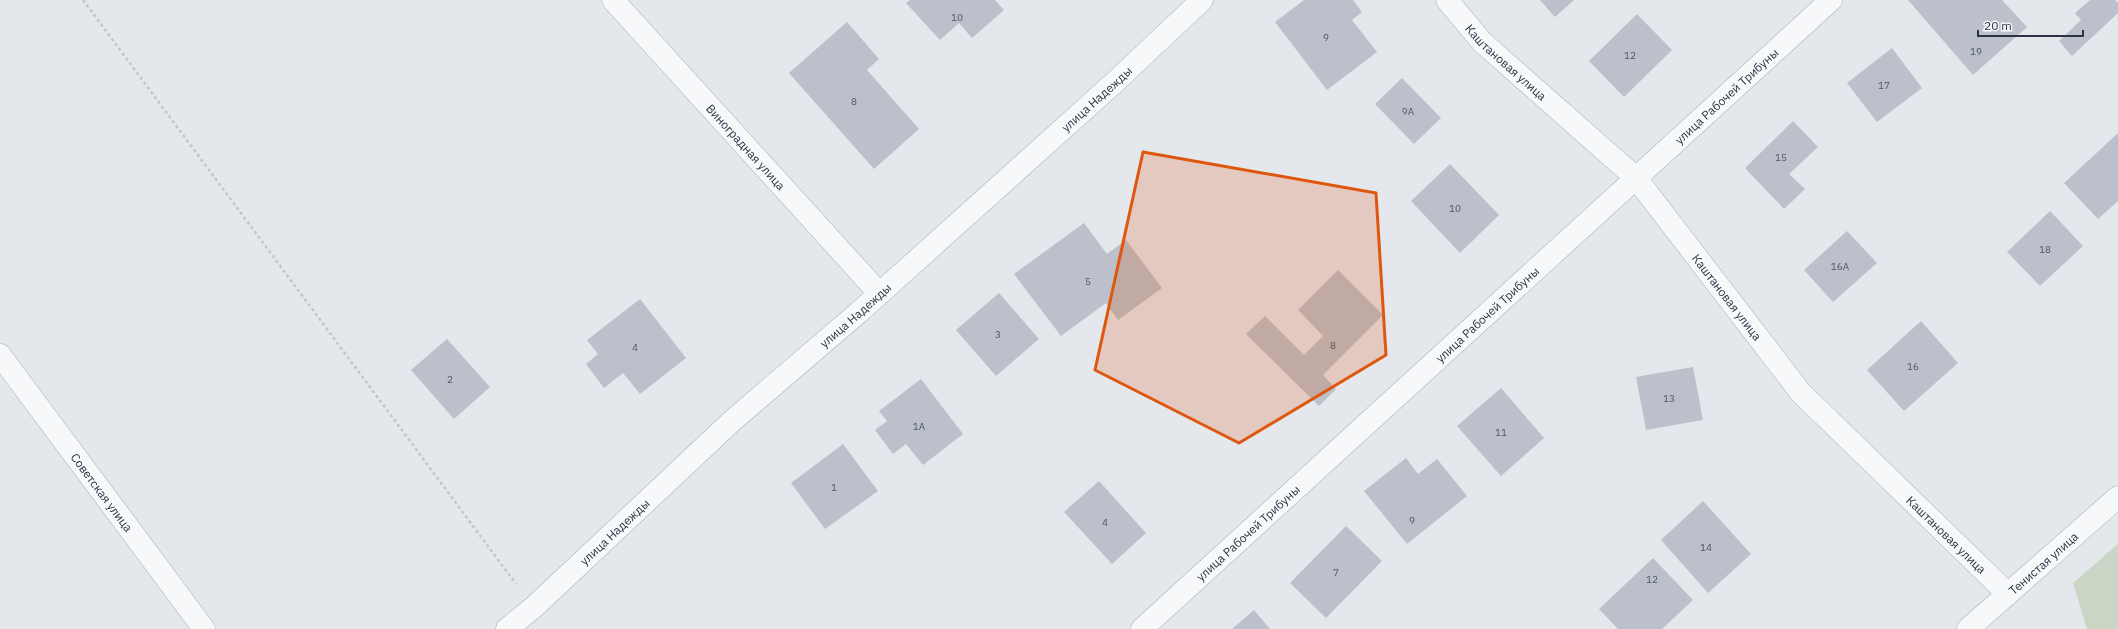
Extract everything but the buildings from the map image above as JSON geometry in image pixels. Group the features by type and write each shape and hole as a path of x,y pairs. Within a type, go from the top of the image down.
{"street":[{"name":"Виноградная улица","path":"613,0 879,293"},
{"name":"улица Надежды","path":"507,629 534,607 732,422 1115,82 1202,0"},
{"name":"Каштановая улица","path":"1447,0 1482,42 1636,178 1801,393 2008,594"},
{"name":"улица Рабочей Трибуны","path":"1142,629 1831,0"},
{"name":"Советская улица","path":"0,355 204,629"},
{"name":"Тенистая улица","path":"1968,629 2118,497"}],"path":[{"path":"83,0 534,607"}],"highlighted area":[{"path":"1143,152 1376,193 1386,355 1239,443 1095,370"}],"green space":[{"path":"2118,544 2118,629 2087,629 2073,583"}]}
